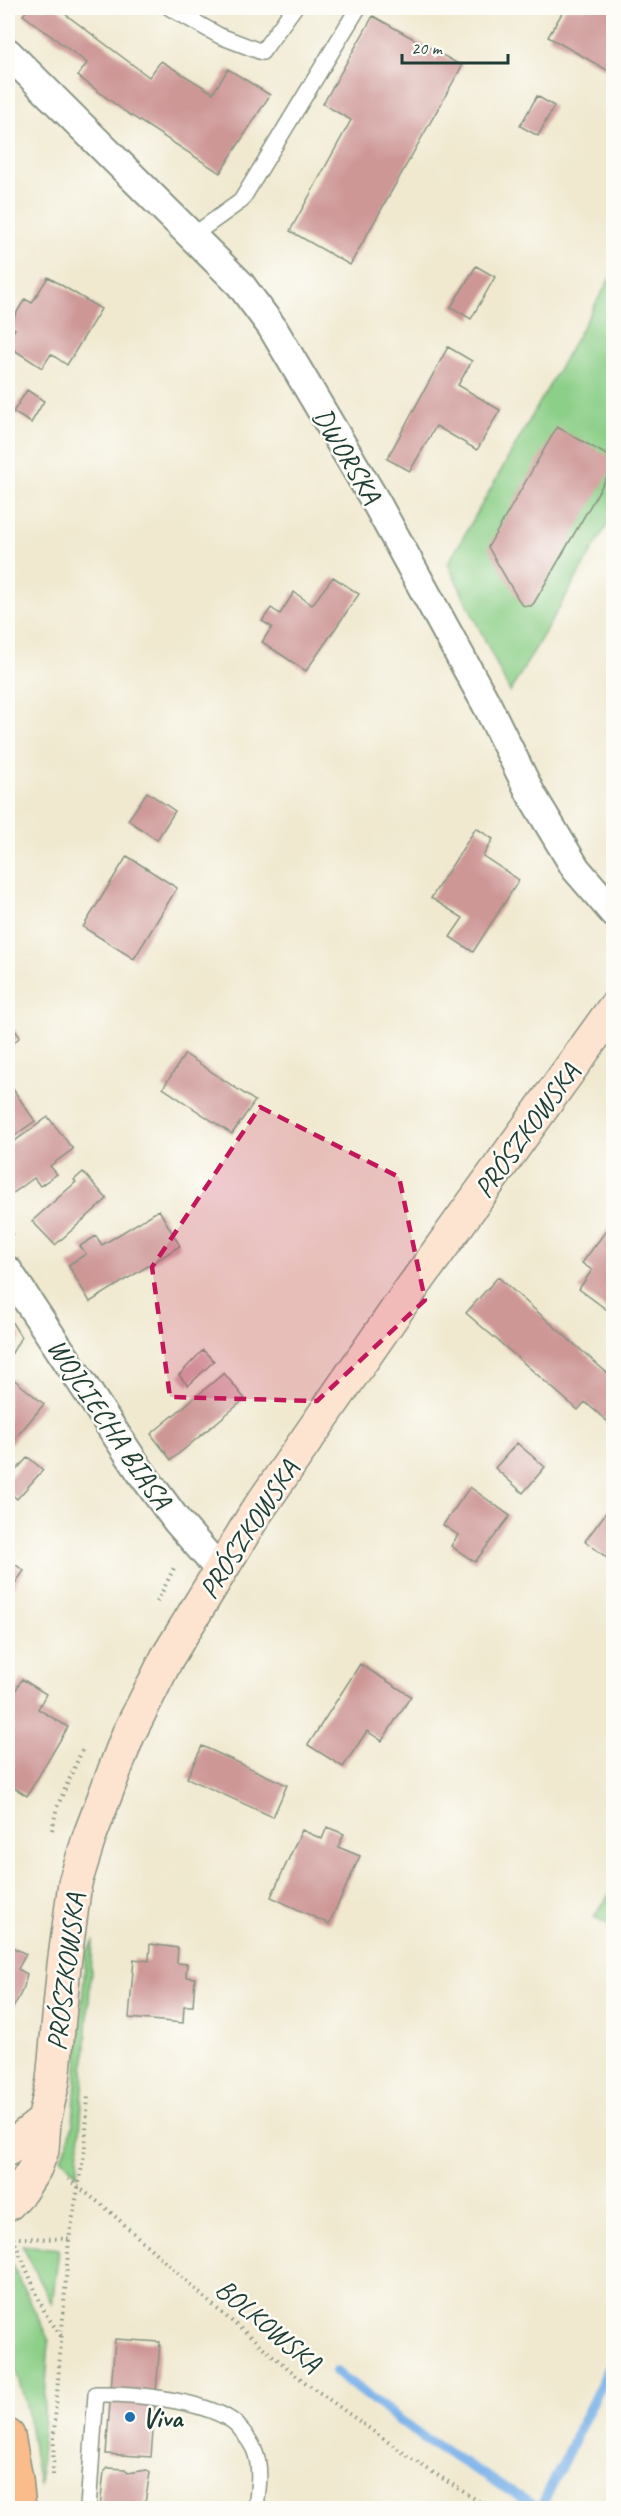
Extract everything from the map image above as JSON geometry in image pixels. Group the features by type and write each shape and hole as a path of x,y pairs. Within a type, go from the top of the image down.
{"main road":[{"name":"PRÓSZKOWSKA","path":"8,2204 21,2190 35,2168 52,2080 75,1883 90,1835 128,1735 167,1658 219,1569 407,1295 607,995"},
{"path":"8,2149 43,2136"},
{"path":"8,2436 19,2508"}],"street":[{"name":"DWORSKA","path":"8,53 240,284 272,327 377,504 492,714 531,794 576,868 614,913"},
{"name":"WOJCIECHA BIASA","path":"14,1260 140,1471 177,1521 219,1569"}],"lane":[{"path":"170,8 220,36 262,52 294,8"},
{"path":"192,236 241,201 358,8"},
{"path":"88,2508 96,2394 110,2394 205,2408 233,2421 254,2450 259,2473 256,2508"}],"path":[{"path":"607,995 614,963"},
{"path":"8,1229 14,1260"},
{"path":"152,1612 175,1568 175,1560"},
{"path":"51,1837 57,1807 84,1746"},
{"path":"53,2476 69,2239 85,2149 88,2091"},
{"name":"BOLKOWSKA","path":"43,2136 55,2171 80,2186 216,2308 302,2380 409,2457 489,2508"},
{"path":"8,2230 45,2313 61,2336"},
{"path":"13,2238 69,2239"}],"highlighted area":[{"path":"260,1107 399,1177 425,1300 317,1401 170,1397 152,1267"}],"green space":[{"path":"613,273 613,515 510,692 448,564"},
{"path":"613,1889 613,1927 594,1917"},
{"path":"93,1942 77,2175 61,2157 68,2143 73,2123 86,1952"},
{"path":"22,2245 59,2249 52,2304"},
{"path":"8,2255 49,2341 39,2487 27,2409 8,2350"}],"building":[{"path":"29,8 57,8 149,77 161,61 213,93 228,69 270,95 220,173 124,111 78,76 87,63 23,15"},
{"path":"565,8 614,8 614,74 548,37"},
{"path":"373,16 462,66 350,265 290,231 351,120 323,104"},
{"path":"537,96 554,106 538,136 520,126"},
{"path":"476,266 495,277 471,319 451,307"},
{"path":"48,277 101,309 67,365 51,354 42,368 8,346 8,341 15,329 9,325 25,299 32,303"},
{"path":"448,347 472,361 458,385 500,410 477,450 436,426 410,471 387,459"},
{"path":"27,390 44,401 31,423 13,412"},
{"path":"557,427 614,459 614,465 534,603 531,606 525,606 521,604 488,547"},
{"path":"333,577 359,594 306,671 262,642 272,627 262,621 271,608 280,614 294,592 312,605"},
{"path":"147,792 175,811 157,840 128,820"},
{"path":"476,828 493,839 483,856 519,880 473,952 450,937 463,918 431,898"},
{"path":"127,856 177,888 134,959 83,927"},
{"path":"8,1021 20,1037 8,1048"},
{"path":"185,1054 255,1101 232,1134 163,1088"},
{"path":"8,1082 35,1121 8,1140"},
{"path":"48,1117 73,1149 50,1166 57,1174 40,1186 34,1178 12,1194 8,1188 8,1146"},
{"path":"83,1172 107,1199 55,1245 32,1221 76,1182 74,1180"},
{"path":"159,1210 180,1246 90,1302 68,1265 86,1254 80,1246 96,1236 102,1245"},
{"path":"614,1220 614,1308 610,1312 579,1289 592,1270 582,1263"},
{"path":"498,1277 614,1379 614,1427 585,1402 578,1410 466,1313"},
{"path":"8,1316 21,1337 12,1353 8,1349"},
{"path":"203,1350 214,1361 188,1386 179,1375"},
{"path":"224,1373 245,1399 171,1460 151,1434"},
{"path":"12,1378 44,1404 8,1447 8,1384"},
{"path":"517,1443 545,1467 523,1493 495,1468"},
{"path":"28,1457 43,1470 17,1499 8,1491 8,1479"},
{"path":"470,1487 510,1516 475,1562 451,1546 458,1535 443,1525"},
{"path":"614,1502 614,1563 585,1541"},
{"path":"8,1559 24,1571 8,1593"},
{"path":"360,1664 411,1696 382,1741 367,1731 343,1767 308,1745"},
{"path":"22,1679 46,1694 38,1709 68,1727 27,1796 8,1784 8,1704"},
{"path":"202,1746 287,1785 273,1817 187,1778"},
{"path":"327,1827 344,1834 338,1847 360,1856 329,1924 271,1897 302,1830 322,1839"},
{"path":"150,1944 178,1948 177,1963 187,1964 186,1977 195,1978 193,2006 184,2006 183,2023 129,2018 134,1959 149,1961"},
{"path":"8,1945 26,1954 18,1969 27,1974 24,1987 8,2018"},
{"path":"115,2339 160,2342 151,2457 106,2454"},
{"path":"107,2468 125,2469 128,2473 147,2470 150,2473 144,2508 100,2508 104,2471"}],"waterway":[{"path":"336,2372 424,2438 536,2507 543,2503 614,2358"}],"place":[{"name":"Viva","path":"130,2417"}]}
